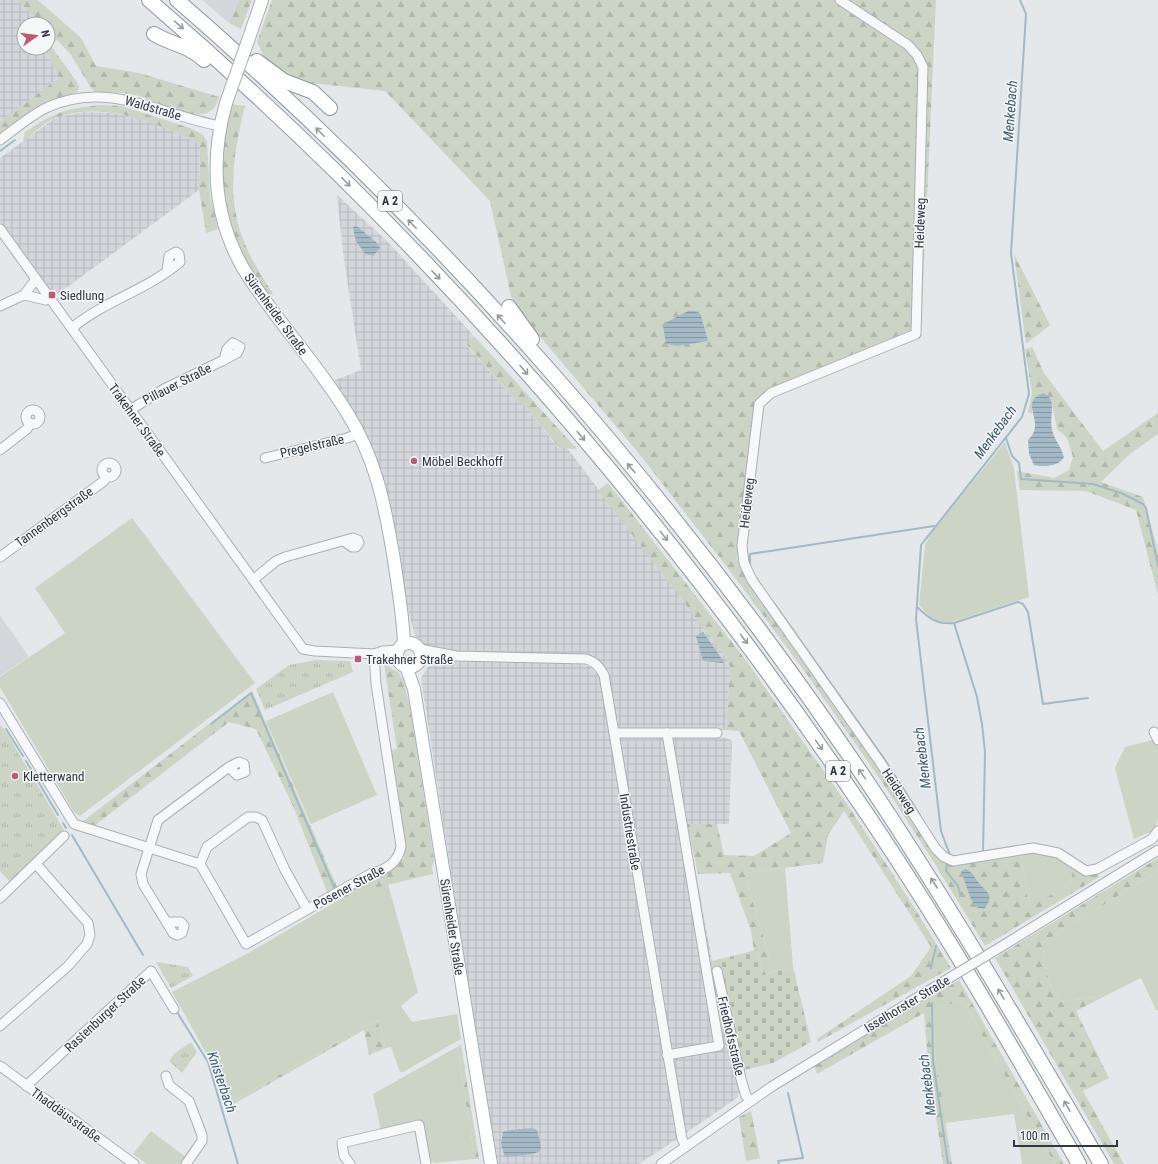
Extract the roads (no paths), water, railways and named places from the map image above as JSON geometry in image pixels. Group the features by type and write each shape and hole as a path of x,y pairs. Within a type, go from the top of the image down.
{"highway":[{"name":"A 2","path":"149,0 258,97 370,206 506,350 556,406 710,594 784,694 856,798 922,898 995,1018 1080,1164"},
{"name":"A 2","path":"176,0 305,117 386,196 468,282 546,368 656,498 724,585 834,733 937,888 1008,1004 1101,1164"},
{"path":"154,34 188,48 244,94 258,97"},
{"path":"224,42 234,41 268,71 284,80 313,92 330,108"},
{"path":"509,307 516,320 546,356 546,368"}],"main road":[{"name":"Sürenheider Straße","path":"262,0 226,103 220,126 215,164 218,194 224,224 236,254 253,284 342,405 369,456 381,489 409,654 490,1164"}],"street":[{"name":"Heideweg","path":"840,0 908,45 917,55 923,67 916,334 771,393 759,404 742,546 744,563 752,580 880,762 936,849 944,856 953,860 1032,848 1058,853 1086,871 1097,869 1152,839 1158,831"},
{"name":"Waldstraße","path":"0,140 48,107 87,97 137,101 182,117 220,126"},
{"name":"Trakehner Straße","path":"0,229 303,649 375,654 383,658 409,654"},
{"path":"72,328 85,317 136,290 167,271"},
{"path":"0,306 24,295 36,280"},
{"path":"24,295 46,300 50,299"},
{"name":"Pillauer Straße","path":"130,410 164,389 224,360"},
{"path":"0,450 27,429 30,423"},
{"name":"Pregelstraße","path":"265,458 358,434"},
{"name":"Tannenbergstraße","path":"0,557 104,481 106,477"},
{"path":"253,580 276,560 285,556 344,541"},
{"name":"Posener Straße","path":"200,864 246,944 372,873 386,869 400,855 401,846 376,684 375,654"},
{"name":"Industriestraße","path":"409,654 586,659 594,662 604,675 667,1055 682,1139 686,1146"},
{"path":"0,703 74,824 200,864 206,847 248,817 256,817 262,820 267,829 285,870 307,909"},
{"path":"614,732 717,733"},
{"path":"667,733 720,1046 667,1055"},
{"path":"167,922 143,884 141,874 158,820 229,767"},
{"path":"0,898 64,836"},
{"name":"Isselhorster Straße","path":"661,1164 750,1100 1158,850"},
{"path":"0,1026 68,966 87,944 90,935 88,923 36,864"},
{"name":"Rastenburger Straße","path":"26,1086 151,971 174,1009"},
{"name":"Friedhofsstraße","path":"717,971 741,1080 746,1096 750,1100"},
{"name":"Thaddäusstraße","path":"0,1066 134,1164"},
{"path":"166,1076 169,1085 189,1101 202,1135 202,1141 186,1164"},
{"path":"350,1164 344,1156 342,1143 419,1125 426,1164"}],"water":[{"path":"354,226 358,227 376,242 380,248 373,256 365,254 356,241 353,228"},
{"path":"688,311 696,311 701,316 708,341 677,346 666,344 663,326 667,322"},
{"path":"1043,393 1048,396 1052,404 1051,424 1055,439 1064,457 1058,463 1046,466 1034,465 1029,454 1028,440 1033,434 1035,427 1032,402 1036,397"},
{"path":"703,632 724,662 723,663 703,661 696,636"},
{"path":"966,869 989,895 989,901 984,909 976,907 970,897 961,871"},
{"path":"533,1128 537,1130 541,1146 540,1151 533,1154 505,1157 501,1144 503,1132"}],"waterway":[{"name":"Menkebach","path":"950,855 941,831 916,619 921,545 1022,417 1029,394 1011,253 1026,14 1020,0"},
{"path":"0,151 15,140"},
{"path":"1006,438 1012,456 1019,463 1021,479 1093,484 1121,493 1143,504 1146,508 1158,566"},
{"path":"750,566 750,554 934,526"},
{"path":"954,623 1018,602 1023,604 1028,612 1043,704 1088,698"},
{"path":"774,603 885,760 920,815"},
{"path":"917,607 933,620 942,623 954,623 977,697 985,752 983,853"},
{"path":"211,724 251,693 334,887"},
{"name":"Knisterbach","path":"6,729 23,756"},
{"name":"Knisterbach","path":"26,761 58,815"},
{"name":"Knisterbach","path":"63,823 66,828"},
{"name":"Knisterbach","path":"72,835 143,955"},
{"name":"Menkebach","path":"947,864 946,871 958,886 961,896"},
{"name":"Menkebach","path":"931,968 936,946"},
{"name":"Menkebach","path":"932,1003 933,1061 948,1164"},
{"name":"Knisterbach","path":"177,1012 208,1062 238,1164"},
{"path":"779,1164 778,1161 803,1158 788,1093"}],"place":[{"name":"Siedlung","path":"52,295"},
{"name":"Möbel Beckhoff","path":"414,461"},
{"name":"Trakehner Straße","path":"358,659"},
{"name":"Kletterwand","path":"15,776"}]}
